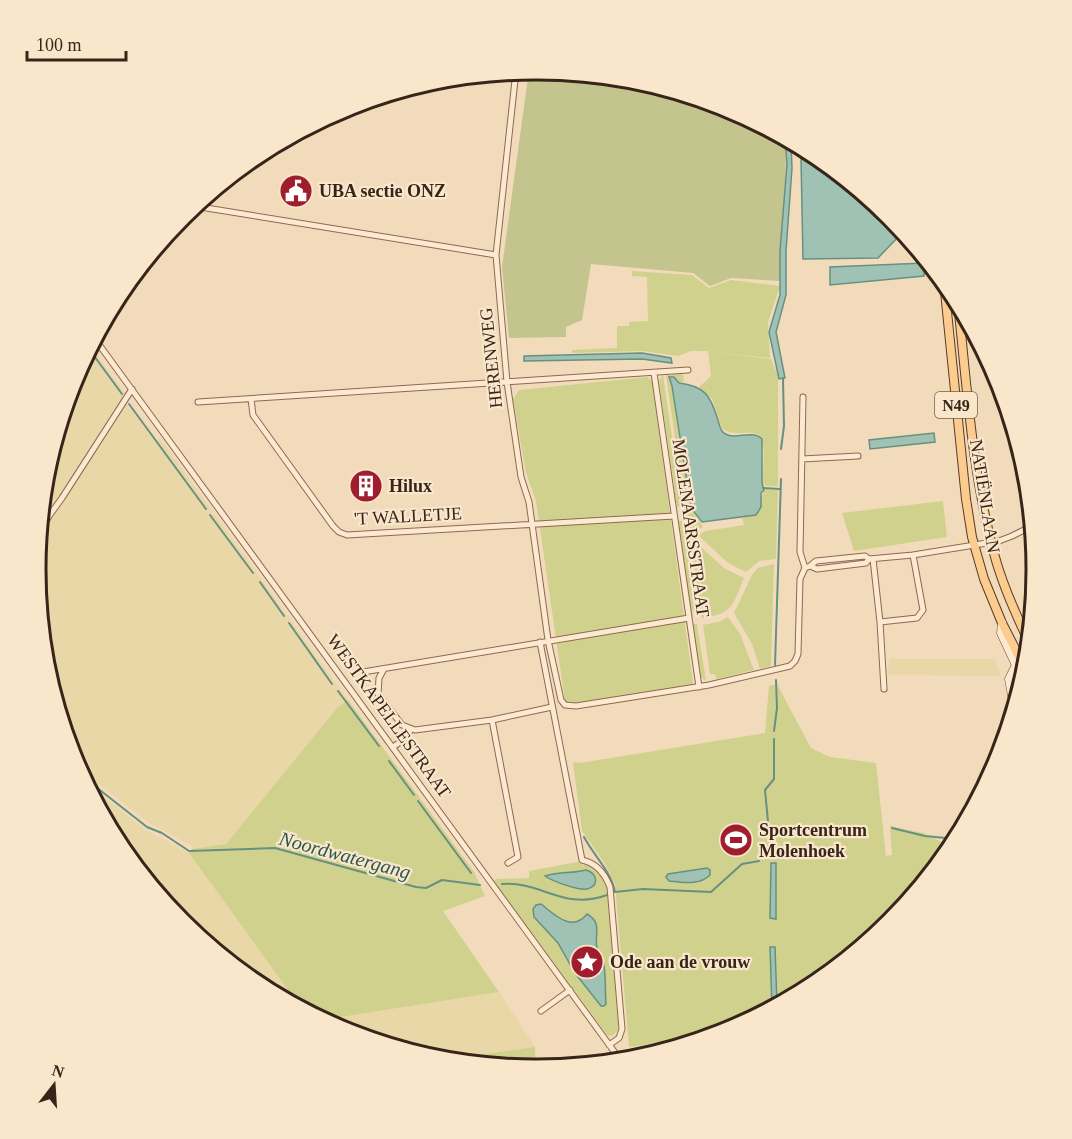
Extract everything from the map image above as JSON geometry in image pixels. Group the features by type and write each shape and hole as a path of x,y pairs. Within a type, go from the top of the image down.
{"main road":[{"name":"NATIËNLAAN","path":"946,303 965,488 974,545 984,579 1018,655"},
{"name":"NATIËNLAAN","path":"961,326 977,473 991,541 1007,592 1022,625"}],"street":[{"name":"HERENWEG","path":"515,81 496,255 507,382 521,477 529,502 548,640 559,695 565,705 576,706 699,687"},
{"path":"206,208 496,255"},
{"name":"WESTKAPELLESTRAAT","path":"101,346 615,1053"},
{"path":"198,402 688,370"},
{"name":"MOLENAARSSTRAAT","path":"654,373 699,687"},
{"path":"50,514 132,389"},
{"path":"803,397 800,552 808,567 817,569 856,565 866,563 871,559 974,545 1012,536 1023,530"},
{"name":"'T WALLETJE","path":"251,399 253,415 339,532 359,535 532,524"},
{"path":"802,459 858,456"},
{"path":"532,524 674,516"},
{"path":"880,622 917,618 923,610 913,555"},
{"path":"871,559 880,622 884,689"},
{"path":"699,687 790,666 795,661 798,654 800,579 808,567"},
{"path":"363,672 689,618"},
{"path":"1002,623 1001,633 1016,665 1009,679 1011,688"},
{"path":"540,642 582,860 590,861 603,873 610,887 622,1029 619,1038 609,1045"},
{"path":"384,669 379,678 378,694 402,725 411,729 492,720 552,707"},
{"path":"492,720 518,857 508,863"},
{"path":"393,747 406,738 411,729"},
{"path":"541,1011 570,990"}],"shaded area":[{"path":"786,149 791,152 792,168 786,251 786,295 776,332 785,378 779,379 769,332 780,295 780,251 787,164"},
{"path":"801,159 859,201 896,239 878,258 803,259"},
{"path":"917,263 924,272 924,276 830,285 830,267"},
{"path":"642,353 671,358 672,363 642,359 524,361 524,356"},
{"path":"96,354 126,395 52,509 56,474 63,443 72,412"},
{"path":"669,377 674,377 679,383 694,386 705,393 712,403 721,429 726,434 731,436 753,435 762,439 764,490 761,493 761,507 756,515 702,522 691,508"},
{"path":"126,403 156,443 160,438 348,700 337,708 226,844 192,849 192,846 149,823 95,781 72,727 56,665 46,570 50,519"},
{"path":"934,433 935,442 870,449 869,440"},
{"path":"889,659 995,659 1001,676 888,675"},
{"path":"102,796 146,830 189,853 290,992 238,958 190,916 168,892 129,841"},
{"path":"771,863 776,863 776,919 770,918"},
{"path":"707,868 710,870 710,875 701,881 669,881 666,877 668,874"},
{"path":"586,870 593,874 596,880 594,885 587,889 578,889 545,876 576,872"},
{"path":"541,904 552,913 570,922 575,922 587,914 595,921 597,948 605,970 606,1004 604,1006 601,1006 575,973 558,943 534,917 533,909 536,905"},
{"path":"770,947 775,947 777,995 772,998"},
{"path":"499,992 535,1047 472,1055 409,1042 338,1017"}],"green space":[{"path":"528,80 600,84 663,97 723,117 753,130 785,148 780,281 731,278 710,286 693,273 591,264 582,320 566,327 566,337 509,338 502,267"},
{"path":"632,271 692,275 709,288 731,280 780,286 768,322 770,358 711,352 771,359 778,376 778,486 766,486 762,483 764,453 761,437 752,433 733,433 722,428 712,399 698,388 711,376 708,351 691,351 678,356 643,351 572,353 572,350 617,348 617,326 629,326 629,322 648,321 647,277 632,276"},
{"path":"683,374 684,382 679,382 674,376 669,377 690,508 703,527 692,532 688,528 666,375"},
{"path":"663,375 682,506 677,507 659,381"},
{"path":"647,377 652,381 694,690 566,708 536,501 526,473 513,399 519,390"},
{"path":"765,489 778,490 776,559 759,561 746,572 728,563 698,535 706,531 744,525 742,518 756,515"},
{"path":"943,501 947,537 854,551 842,513"},
{"path":"683,520 696,610 691,611 678,521"},
{"path":"691,538 724,568 744,578 730,607 720,614 702,618"},
{"path":"774,564 771,666 760,669 752,644 734,613 752,575 758,568"},
{"path":"728,617 740,634 754,670 716,679 715,674 710,674 703,625"},
{"path":"693,624 697,624 706,681 701,677"},
{"name":"Sportcentrum Molenhoek","path":"777,684 811,748 830,757 876,763 886,856 892,855 890,826 923,833 942,842 904,892 882,916 859,938 808,977 753,1009 723,1022 663,1042 629,1047 615,884 605,864 582,831 573,762 580,763 765,733 769,686"},
{"path":"348,700 474,872 485,896 443,911 499,992 338,1017 319,1009 290,992 189,853 192,849 226,844 337,708"},
{"path":"582,861 582,865 589,864 598,872 607,889 618,1022 618,1030 612,1036 607,1035 494,881 496,879 529,878 529,871"},
{"path":"535,1047 536,1059 504,1058 478,1055"}],"waterway":[{"path":"95,357 122,394"},
{"path":"781,449 784,426 783,378"},
{"path":"129,404 206,509"},
{"path":"775,665 781,479"},
{"path":"763,488 780,489"},
{"path":"210,515 253,573"},
{"path":"260,582 284,616"},
{"path":"289,623 332,684"},
{"path":"774,731 777,708 776,680"},
{"path":"338,691 379,746"},
{"path":"771,853 765,790 774,779 774,739"},
{"path":"389,761 414,795"},
{"name":"Noordwatergang","path":"99,789 147,827 162,833 189,851 275,848 416,887 426,888 442,880 480,885"},
{"path":"418,801 471,873"},
{"name":"Noordwatergang","path":"892,828 945,838"},
{"name":"Noordwatergang","path":"584,837 606,870 615,892 643,889 711,892 742,864 759,861"},
{"name":"Noordwatergang","path":"502,884 516,884 578,900 607,895"}],"place":[{"name":"UBA sectie ONZ","path":"296,191"},
{"name":"Hilux","path":"366,486"},
{"name":"Sportcentrum Molenhoek","path":"736,840"},
{"name":"Ode aan de vrouw","path":"587,962"}]}
